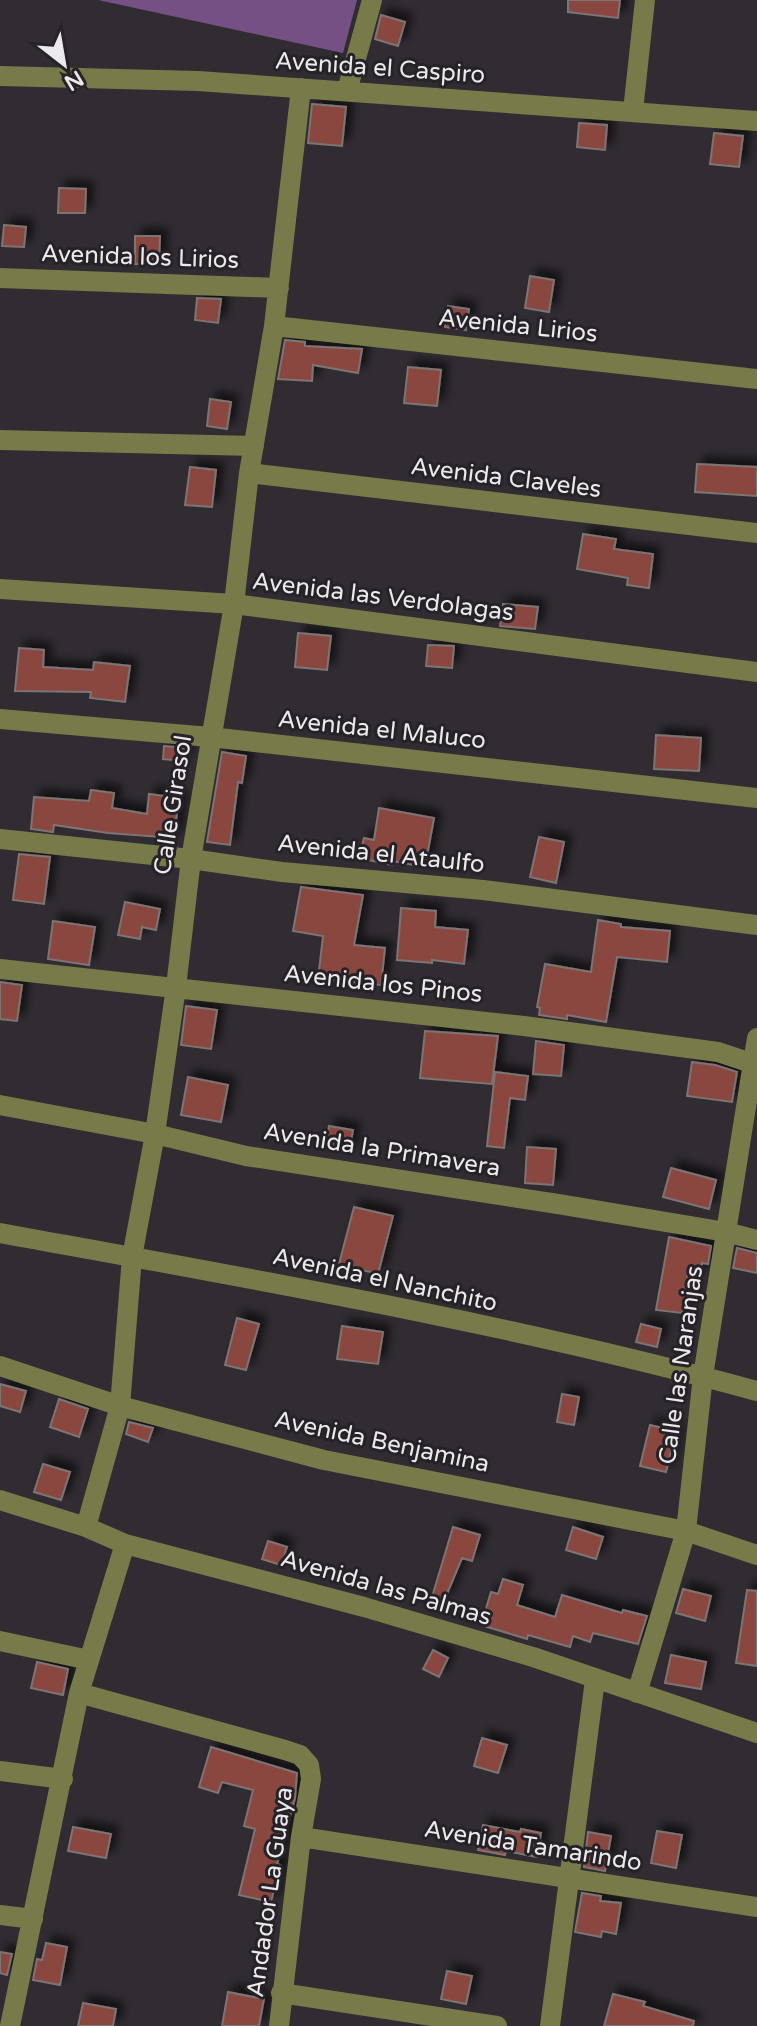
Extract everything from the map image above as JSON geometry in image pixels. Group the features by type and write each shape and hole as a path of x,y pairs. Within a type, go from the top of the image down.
{"street":[{"path":"347,91 372,0"},
{"path":"633,111 645,0"},
{"name":"Avenida el Caspiro","path":"0,76 198,81 757,121"},
{"name":"Calle Girasol","path":"86,1527 120,1406 132,1257 155,1134 191,859 234,604 249,473 279,288 301,88"},
{"name":"Avenida los Lirios","path":"0,278 279,288"},
{"name":"Avenida Lirios","path":"274,326 757,379"},
{"path":"0,440 254,446"},
{"name":"Avenida Claveles","path":"249,473 757,533"},
{"name":"Avenida las Verdolagas","path":"0,589 234,604 757,672"},
{"name":"Avenida el Maluco","path":"0,719 210,737 757,798"},
{"name":"Avenida el Ataulfo","path":"0,839 282,872 483,890 757,925"},
{"name":"Avenida los Pinos","path":"0,969 524,1026 718,1052 755,1064"},
{"name":"Calle las Naranjas","path":"637,1693 686,1531 703,1376 757,1038"},
{"name":"Avenida la Primavera","path":"0,1105 155,1134 246,1156 726,1232 757,1240"},
{"name":"Avenida el Nanchito","path":"0,1233 359,1299 703,1376 757,1391"},
{"name":"Avenida Benjamina","path":"0,1366 120,1406 324,1460 686,1531 757,1555"},
{"name":"Avenida las Palmas","path":"0,1500 86,1527 125,1544 364,1607 533,1657 757,1733"},
{"path":"10,2026 79,1693 125,1544"},
{"path":"0,1641 89,1660"},
{"path":"550,2026 595,1680"},
{"name":"Andador La Guaya","path":"79,1693 285,1750 300,1755 309,1765 311,1779 301,1837 279,2026"},
{"path":"0,1771 63,1779"},
{"name":"Avenida Tamarindo","path":"301,1837 757,1907"},
{"path":"0,1915 33,1919"},
{"path":"281,1993 497,2026"}],"shaded area":[{"path":"98,0 357,0 343,53"}],"building":[{"path":"568,0 620,0 618,18 568,12"},
{"path":"381,15 405,22 398,46 375,39"},
{"path":"312,104 346,107 342,146 308,143"},
{"path":"579,123 607,125 605,150 577,147"},
{"path":"714,133 743,136 739,167 710,164"},
{"path":"59,188 86,189 85,213 58,213"},
{"path":"4,225 26,227 24,247 2,246"},
{"path":"135,236 160,236 159,264 135,264"},
{"path":"530,276 554,280 549,312 525,308"},
{"path":"197,298 221,299 218,323 195,320"},
{"path":"448,306 469,309 466,330 445,327"},
{"path":"285,340 305,342 305,346 362,349 358,373 313,365 312,381 278,379"},
{"path":"408,367 441,370 437,406 404,403"},
{"path":"210,399 231,402 227,429 207,426"},
{"path":"697,464 757,467 757,496 695,492"},
{"path":"190,467 216,470 212,507 185,505"},
{"path":"583,534 616,539 614,549 653,554 649,588 627,585 628,578 577,569"},
{"path":"503,604 538,607 535,629 500,626"},
{"path":"298,633 331,636 327,670 295,667"},
{"path":"428,645 454,646 452,668 426,666"},
{"path":"19,648 44,650 43,667 93,670 94,662 130,666 125,702 90,698 91,692 15,691"},
{"path":"656,735 701,738 699,771 654,769"},
{"path":"164,746 185,748 184,761 163,759"},
{"path":"222,752 246,756 242,783 238,782 230,845 207,842"},
{"path":"91,790 114,793 112,808 147,814 149,794 179,798 174,838 54,825 53,832 31,829 34,797 89,801"},
{"path":"379,808 434,818 425,867 392,861 392,865 359,858 364,838 374,840"},
{"path":"539,837 564,842 556,883 530,877"},
{"path":"19,854 50,857 44,904 13,900"},
{"path":"301,887 363,895 354,945 385,948 381,985 318,979 323,936 293,931"},
{"path":"125,902 160,909 156,930 142,927 140,939 118,935"},
{"path":"401,908 436,911 435,927 468,930 464,964 397,960"},
{"path":"598,920 621,924 621,927 670,931 667,962 617,957 606,1022 567,1015 567,1019 539,1015 540,1008 537,1007 545,964 591,972"},
{"path":"53,921 95,927 89,965 48,959"},
{"path":"0,982 22,985 17,1021 0,1019"},
{"path":"186,1006 217,1010 211,1049 181,1045"},
{"path":"425,1031 498,1036 492,1084 420,1078"},
{"path":"536,1041 564,1045 561,1076 533,1074"},
{"path":"692,1062 737,1072 732,1102 687,1096"},
{"path":"495,1072 528,1076 525,1100 510,1098 504,1148 487,1146"},
{"path":"188,1077 228,1085 221,1122 181,1115"},
{"path":"329,1126 353,1130 349,1152 325,1148"},
{"path":"527,1147 556,1149 553,1185 525,1183"},
{"path":"671,1168 716,1180 709,1209 663,1197"},
{"path":"354,1207 393,1216 378,1274 339,1264"},
{"path":"669,1237 711,1246 708,1264 702,1263 699,1275 688,1273 682,1313 656,1310"},
{"path":"737,1248 757,1253 757,1273 733,1268"},
{"path":"237,1318 259,1324 246,1370 225,1365"},
{"path":"641,1324 661,1329 657,1347 636,1342"},
{"path":"342,1326 383,1332 378,1364 337,1359"},
{"path":"0,1384 26,1391 20,1412 0,1406"},
{"path":"562,1394 579,1397 574,1425 557,1422"},
{"path":"59,1399 88,1409 79,1437 50,1427"},
{"path":"129,1422 153,1428 148,1442 126,1434"},
{"path":"650,1425 676,1431 666,1472 640,1466"},
{"path":"43,1464 70,1472 61,1500 34,1492"},
{"path":"453,1527 480,1535 472,1561 462,1558 444,1601 432,1597"},
{"path":"573,1527 603,1537 596,1559 566,1550"},
{"path":"268,1541 287,1547 281,1565 262,1559"},
{"path":"503,1579 523,1585 517,1605 555,1617 562,1595 622,1613 623,1610 647,1616 638,1644 593,1633 590,1642 573,1636 570,1647 528,1635 527,1639 481,1625 491,1592 498,1594"},
{"path":"683,1589 711,1596 705,1621 676,1613"},
{"path":"747,1590 757,1591 757,1666 736,1663"},
{"path":"433,1650 448,1658 439,1677 423,1669"},
{"path":"671,1655 706,1662 701,1689 665,1683"},
{"path":"37,1662 68,1669 63,1695 31,1688"},
{"path":"482,1738 507,1745 498,1773 474,1766"},
{"path":"211,1747 297,1773 295,1798 277,1864 280,1865 271,1902 239,1895 255,1829 244,1826 253,1790 222,1782 218,1793 199,1787"},
{"path":"483,1825 541,1833 537,1857 478,1850"},
{"path":"73,1827 111,1834 106,1858 68,1851"},
{"path":"657,1831 682,1835 676,1868 651,1863"},
{"path":"588,1832 611,1836 605,1871 584,1867"},
{"path":"582,1893 601,1896 600,1901 621,1903 616,1934 602,1931 601,1937 575,1932"},
{"path":"46,1943 67,1947 60,1985 33,1980 37,1959 42,1960"},
{"path":"0,1952 12,1954 7,1975 0,1973"},
{"path":"447,1971 472,1976 466,2004 441,1999"},
{"path":"228,1992 264,1999 259,2026 222,2026"},
{"path":"613,1994 645,2002 643,2006 694,2021 693,2026 604,2026"},
{"path":"83,2003 116,2009 113,2026 78,2026"}]}
